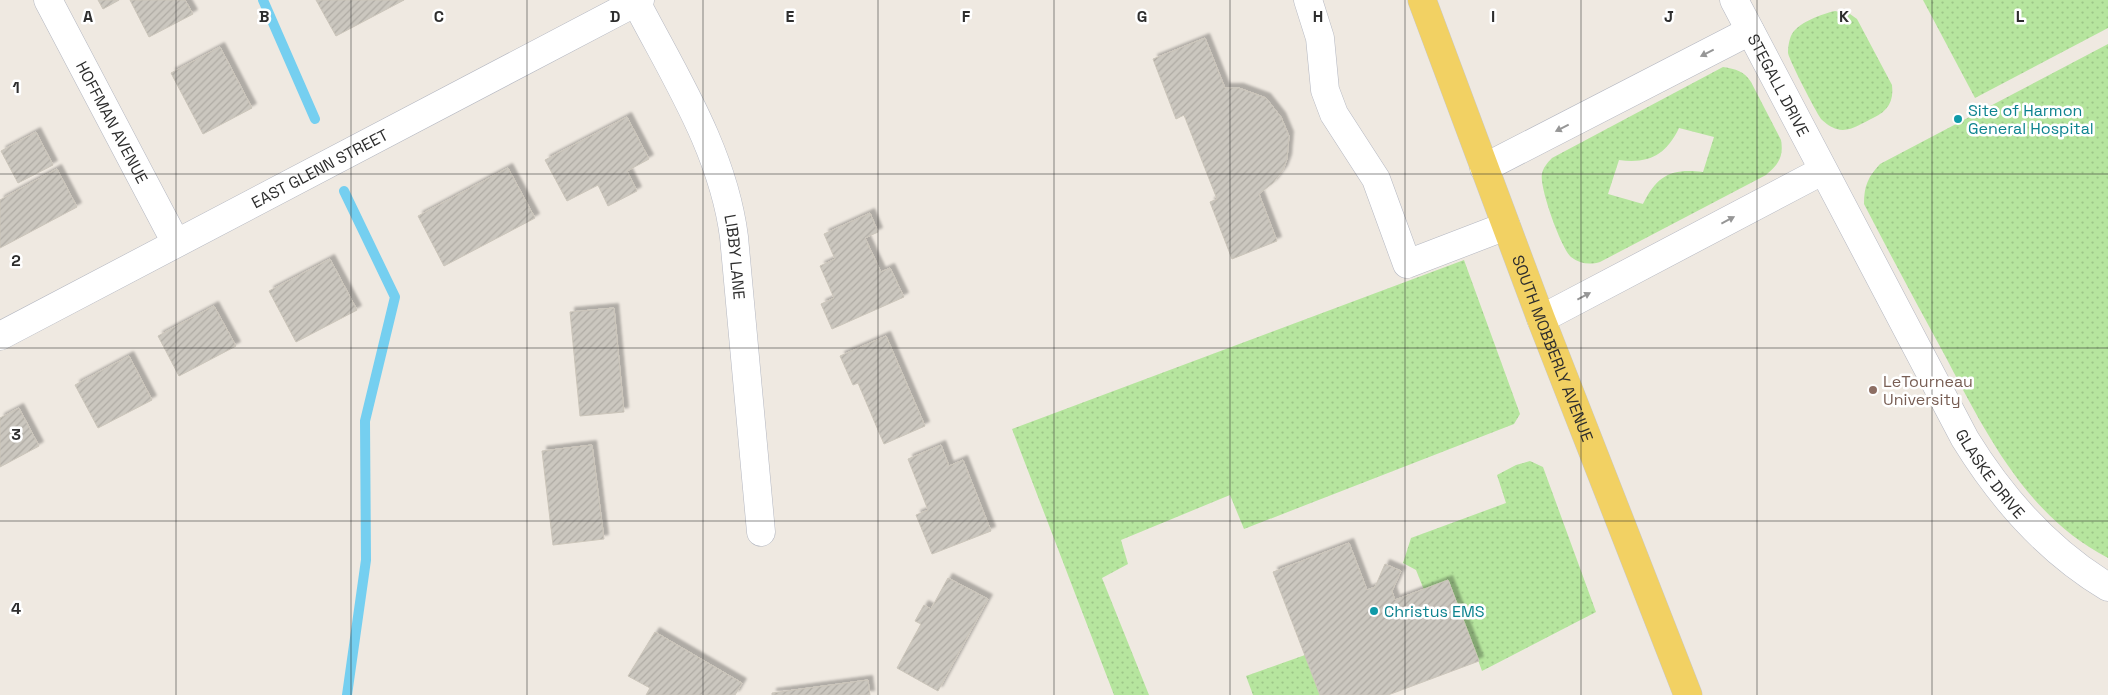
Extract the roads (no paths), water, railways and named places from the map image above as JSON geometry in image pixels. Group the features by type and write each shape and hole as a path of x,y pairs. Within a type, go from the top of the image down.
{"main road":[{"name":"SOUTH MOBBERLY AVENUE","path":"1422,0 1541,319 1688,695"}],"street":[{"name":"HOFFMAN AVENUE","path":"48,0 176,243"},
{"path":"1308,0 1320,38 1325,90 1334,114 1376,179 1407,264 1506,226"},
{"name":"STEGALL DRIVE","path":"1734,0 1822,171"},
{"name":"EAST GLENN STREET","path":"0,336 638,1"},
{"name":"LIBBY LANE","path":"638,1 703,132 716,161 725,191 734,237 761,532"},
{"path":"1484,168 1750,31"},
{"path":"1541,319 1822,171"},
{"name":"GLASKE DRIVE","path":"1822,171 1965,440 1981,465 2024,519 2054,549 2081,571 2108,587"}],"waterway":[{"path":"263,0 315,119"},
{"path":"344,191 395,297 365,421 366,560 347,695"}],"place":[{"name":"Site of Harmon General Hospital","path":"1958,119"},
{"name":"LeTourneau University","path":"1873,390"},
{"name":"Christus EMS","path":"1374,611"}]}
